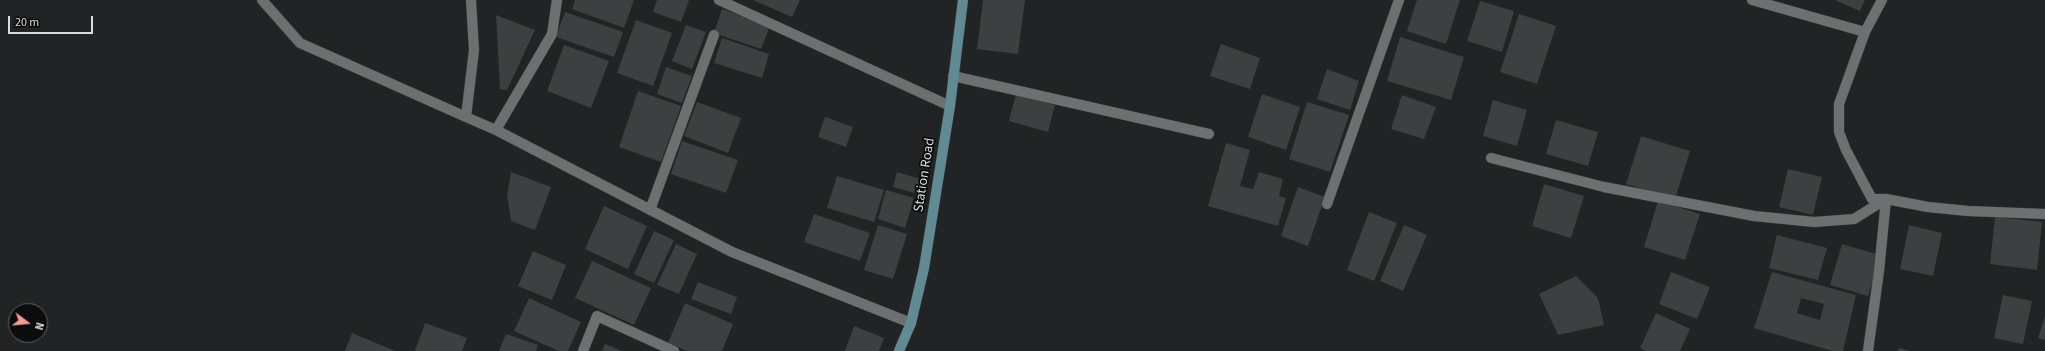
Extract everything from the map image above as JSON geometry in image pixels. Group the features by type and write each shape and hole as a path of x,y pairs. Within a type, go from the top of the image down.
{"main road":[{"name":"Station Road","path":"899,351 911,324 924,268 950,106 963,0"}],"street":[{"path":"262,0 300,43 496,130 732,252 911,324"},
{"path":"466,117 474,50 471,0"},
{"path":"496,130 552,34 557,0"},
{"path":"719,0 950,106"},
{"path":"1327,204 1399,0"},
{"path":"1752,0 1865,32"},
{"path":"1882,0 1865,32 1839,104 1839,132 1846,150 1872,199 1886,199 1928,207 1968,211 2045,214"},
{"path":"650,210 714,35"},
{"path":"953,76 1209,134"},
{"path":"1491,158 1604,187 1754,216 1814,222 1854,219 1886,199"},
{"path":"1868,351 1880,271 1886,199"},
{"path":"582,351 597,316 674,351"}],"building":[{"path":"575,0 634,0 624,28 572,9"},
{"path":"657,0 689,0 681,22 653,12"},
{"path":"753,0 800,0 792,17"},
{"path":"983,0 1025,0 1018,54 977,49"},
{"path":"1417,0 1460,0 1446,44 1407,31"},
{"path":"1835,0 1865,0 1860,11"},
{"path":"1480,1 1514,11 1502,52 1467,41"},
{"path":"722,9 770,26 761,49 714,33"},
{"path":"565,12 623,32 614,57 556,37"},
{"path":"1519,14 1556,26 1537,84 1500,72"},
{"path":"496,15 535,30 507,90 500,89"},
{"path":"636,20 672,33 653,86 617,73"},
{"path":"686,25 706,32 692,69 672,61"},
{"path":"1400,37 1464,57 1451,100 1387,81"},
{"path":"722,38 769,54 762,78 714,63"},
{"path":"1221,44 1260,58 1250,89 1210,76"},
{"path":"564,45 609,61 591,108 547,91"},
{"path":"666,67 692,76 682,103 657,94"},
{"path":"1327,69 1359,81 1350,110 1317,99"},
{"path":"638,91 681,106 661,162 619,147"},
{"path":"1016,94 1055,105 1048,132 1009,121"},
{"path":"1262,94 1300,107 1286,150 1248,137"},
{"path":"1402,95 1436,107 1424,139 1391,129"},
{"path":"1493,100 1527,110 1517,146 1483,136"},
{"path":"697,102 741,118 728,153 684,136"},
{"path":"1307,102 1349,115 1330,172 1289,159"},
{"path":"825,117 853,127 846,147 818,137"},
{"path":"1556,120 1598,132 1588,166 1546,154"},
{"path":"1641,136 1690,151 1675,199 1626,184"},
{"path":"682,141 738,160 726,193 671,174"},
{"path":"1226,143 1250,150 1240,186 1253,189 1259,172 1283,179 1279,196 1286,198 1278,226 1208,206"},
{"path":"1788,169 1822,177 1813,215 1779,207"},
{"path":"511,172 551,187 535,230 511,221 507,195"},
{"path":"897,172 923,180 918,194 893,187"},
{"path":"837,176 884,190 874,222 827,208"},
{"path":"1544,184 1584,196 1571,238 1532,226"},
{"path":"1298,187 1325,197 1308,246 1281,236"},
{"path":"886,190 914,198 905,228 878,219"},
{"path":"1658,201 1700,214 1685,260 1644,247"},
{"path":"604,206 647,226 628,269 585,249"},
{"path":"1369,212 1397,223 1374,281 1347,270"},
{"path":"814,214 870,233 860,261 804,242"},
{"path":"1995,217 2042,222 2037,270 1990,264"},
{"path":"878,225 907,234 893,279 864,270"},
{"path":"1404,225 1427,235 1403,291 1380,281"},
{"path":"1909,225 1942,233 1933,276 1900,269"},
{"path":"654,231 674,240 654,283 634,274"},
{"path":"1777,235 1827,248 1818,280 1769,268"},
{"path":"676,244 697,254 679,294 657,285"},
{"path":"1842,244 1880,255 1868,296 1830,285"},
{"path":"533,251 566,265 552,300 518,286"},
{"path":"592,261 651,288 634,325 575,298"},
{"path":"1671,272 1710,287 1697,319 1659,304"},
{"path":"1772,272 1856,295 1843,351 1832,351 1754,328","holes":["1801,298 1824,304 1820,320 1797,313"]},
{"path":"1576,276 1598,298 1604,325 1558,335 1539,294"},
{"path":"698,282 737,297 731,314 691,299"},
{"path":"2003,295 2032,301 2023,344 1994,338"},
{"path":"529,298 581,322 568,351 559,351 514,331"},
{"path":"685,303 733,324 722,351 687,351 668,343"},
{"path":"1656,313 1690,329 1680,351 1646,351 1640,348"},
{"path":"2045,316 2045,340 2038,338"},
{"path":"425,323 467,338 462,351 415,351"},
{"path":"854,326 884,338 879,351 845,351"},
{"path":"352,333 395,351 345,351"},
{"path":"506,334 538,345 536,351 499,351"},
{"path":"605,344 622,351 602,351"},
{"path":"1899,348 1910,351 1898,351"}]}
